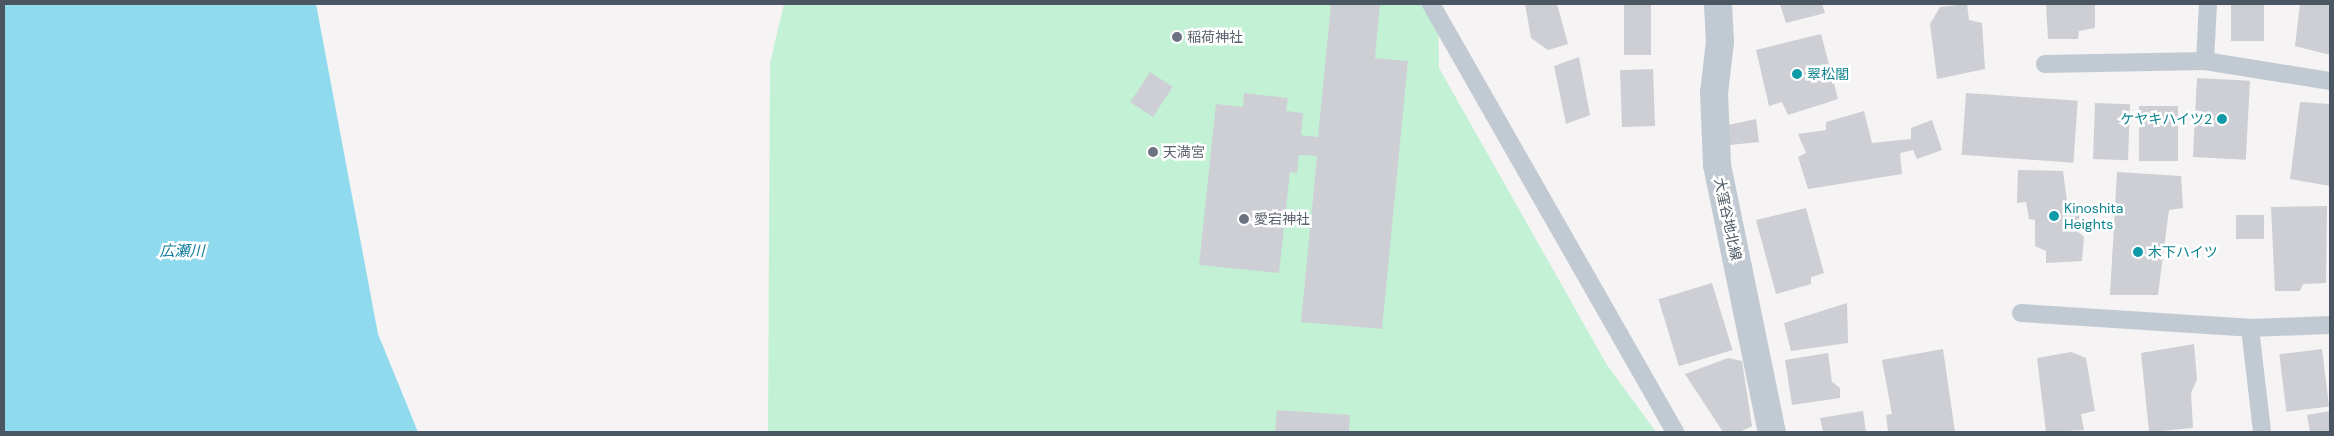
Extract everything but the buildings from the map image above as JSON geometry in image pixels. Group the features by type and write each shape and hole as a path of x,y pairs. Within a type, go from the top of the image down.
{"street":[{"path":"1698,4 1719,12"},
{"name":"大窪谷地北線","path":"1719,12 1714,93 1717,165 1772,432"}],"lane":[{"path":"1431,4 1675,432"},
{"path":"2205,61 2208,4"},
{"path":"2045,64 2205,61 2330,81"},
{"path":"2021,313 2250,328 2330,325"},
{"path":"2250,328 2262,432"}],"green space":[{"path":"784,4 1438,4 1439,68 1607,365 1656,432 768,432 770,63"}],"water":[{"name":"広瀬川","path":"4,4 316,4 378,334 418,432 4,432"}],"place":[{"name":"稲荷神社","path":"1177,37"},
{"name":"翠松閣","path":"1797,74"},
{"name":"ケヤキハイツ2","path":"2222,119"},
{"name":"天満宮","path":"1153,152"},
{"name":"Kinoshita Heights","path":"2054,216"},
{"name":"愛宕神社","path":"1244,219"},
{"name":"木下ハイツ","path":"2138,252"}]}
